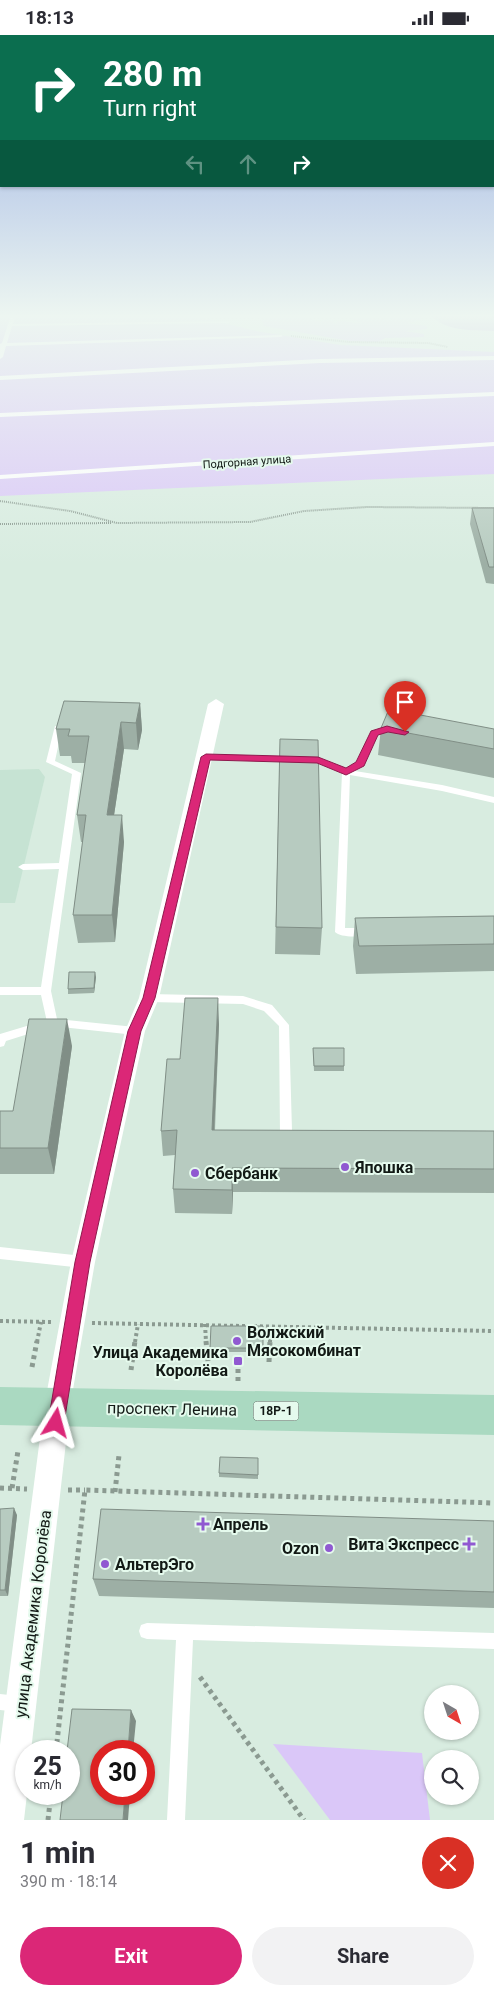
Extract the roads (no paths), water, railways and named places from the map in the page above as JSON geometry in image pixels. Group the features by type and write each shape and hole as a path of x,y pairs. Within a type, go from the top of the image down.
{"main road":[{"name":"проспект Ленина","path":"0,1406 494,1415"}],"street":[{"name":"улица Академика Королёва","path":"7,1820 11,1703 83,1262 134,1031 149,998 206,757 216,704"}],"lane":[{"path":"0,415 393,398"},
{"name":"Подгорная улица","path":"0,477 494,444"},
{"path":"52,1022 46,991 77,773 50,762 58,728"},
{"path":"346,772 360,764 374,733 387,729 406,733"},
{"path":"206,757 318,760 346,772 442,788 494,800"},
{"path":"346,772 340,932 379,933"},
{"path":"23,867 64,866"},
{"path":"0,991 46,991"},
{"path":"149,998 243,999 268,1008 284,1025 286,1136 306,1137"},
{"path":"0,1043 1,1038 52,1022 134,1031"},
{"path":"0,1253 83,1262"},
{"path":"147,1631 494,1641"},
{"path":"176,1820 185,1631"}],"place":[{"name":"Япошка","path":"345,1167"},
{"name":"Сбербанк","path":"195,1173"},
{"name":"Волжский Мясокомбинат","path":"237,1341"},
{"name":"Улица Академика Королёва","path":"238,1361"},
{"name":"Апрель","path":"203,1524"},
{"name":"Вита Экспресс","path":"469,1544"},
{"name":"Ozon","path":"329,1548"},
{"name":"АльтерЭго","path":"105,1564"}]}
